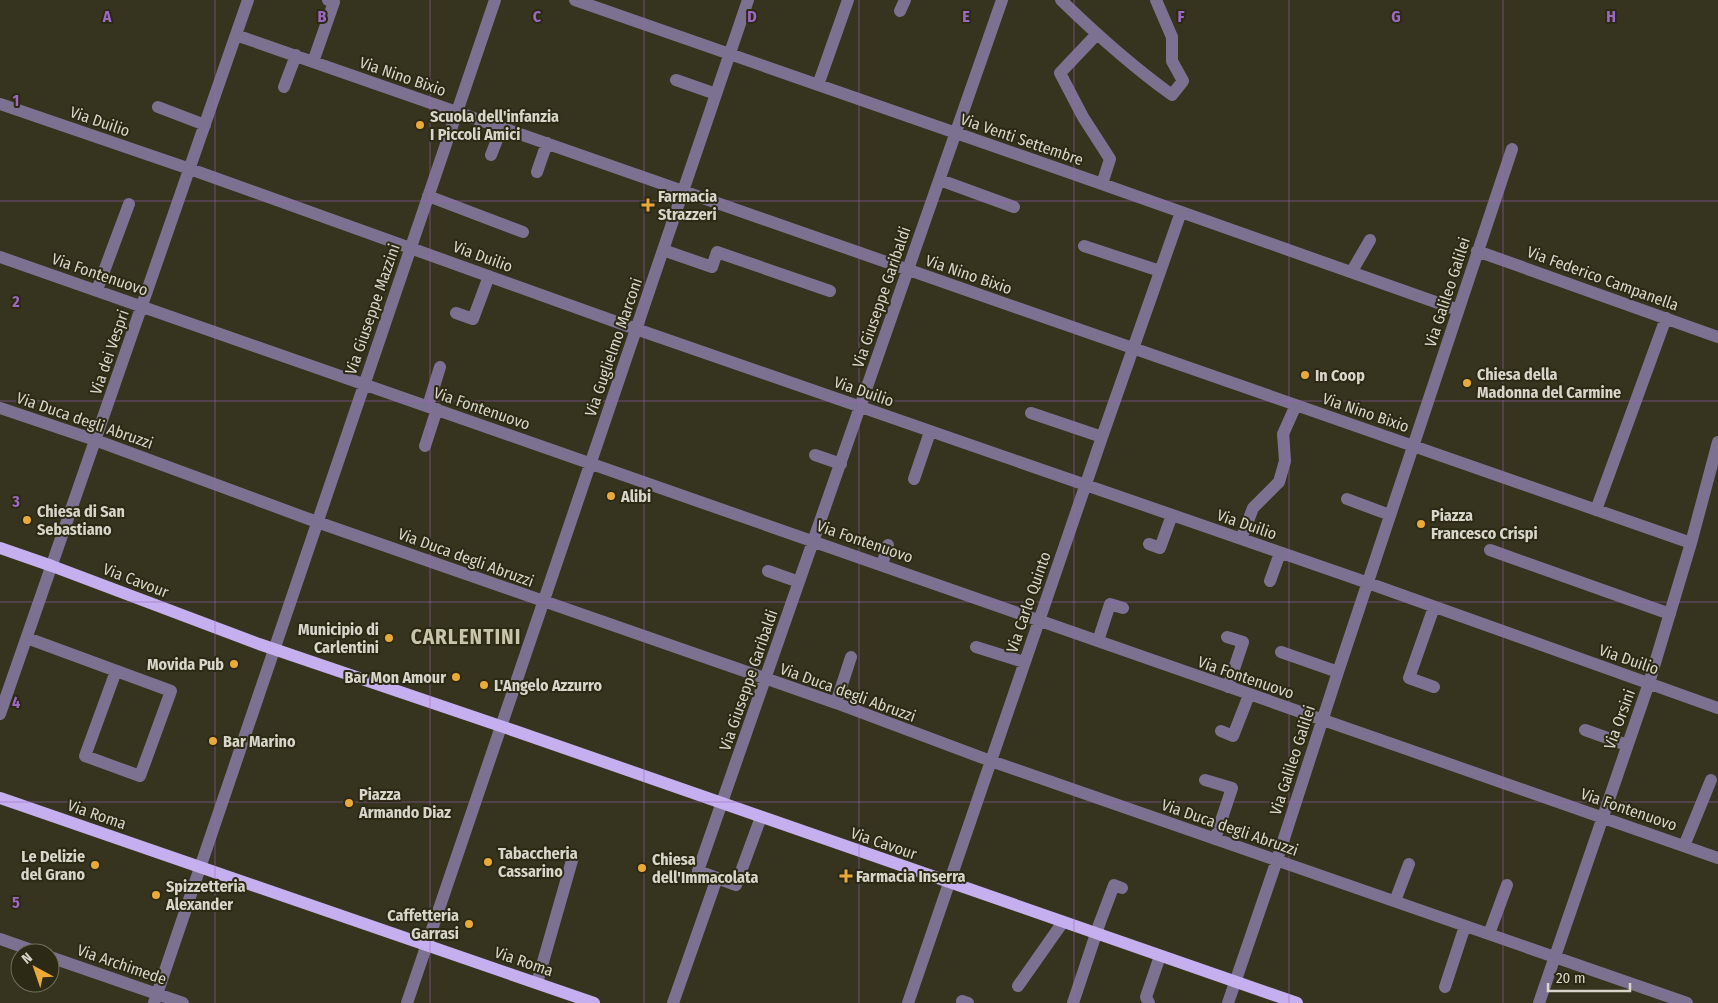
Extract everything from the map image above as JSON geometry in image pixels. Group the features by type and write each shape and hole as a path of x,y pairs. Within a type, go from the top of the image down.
{"main road":[{"name":"Via Cavour","path":"0,548 259,644 502,726 1289,1002"},
{"name":"Via Roma","path":"0,798 594,1003"}],"street":[{"name":"Via dei Vespri","path":"0,714 248,0"},
{"path":"313,62 334,2 328,0"},
{"name":"Via Giuseppe Mazzini","path":"156,999 495,0"},
{"name":"Via Venti Settembre","path":"575,0 1352,271 1458,310"},
{"name":"Via Guglielmo Marconi","path":"407,1003 748,0"},
{"path":"818,85 848,0"},
{"name":"Via Giuseppe Garibaldi","path":"717,878 698,871 1002,0"},
{"path":"1061,0 1096,34 1172,95 1183,81 1172,61 1172,37 1156,0"},
{"path":"1096,34 1060,73 1083,116 1110,159 1102,184"},
{"name":"Via Nino Bixio","path":"236,35 1692,544"},
{"path":"284,87 296,55"},
{"path":"676,80 716,94"},
{"name":"Via Duilio","path":"0,104 190,169 636,329 1367,583 1718,708"},
{"path":"158,107 205,125"},
{"path":"491,155 502,127"},
{"path":"537,172 548,143"},
{"name":"Via Galileo Galilei","path":"1228,1003 1512,149"},
{"path":"940,180 1014,207"},
{"path":"428,196 523,232"},
{"path":"97,290 129,204"},
{"name":"Via Carlo Quinto","path":"908,1003 1102,436 1181,212"},
{"path":"1352,271 1370,240"},
{"path":"1084,246 1160,271"},
{"path":"663,250 712,267 718,252 830,291"},
{"name":"Via Federico Campanella","path":"1478,250 1718,337"},
{"name":"Via Fontenuovo","path":"0,257 1718,858"},
{"path":"456,313 473,319 490,276"},
{"path":"1596,510 1666,318"},
{"path":"425,446 440,367"},
{"path":"1241,539 1252,508 1279,482 1285,460 1283,434 1296,405"},
{"name":"Via Duca degli Abruzzi","path":"0,408 95,440 317,522 836,703 991,760 1687,1003"},
{"path":"1031,413 1102,436"},
{"path":"914,479 930,432"},
{"name":"Via Orsini","path":"1539,1003 1649,683 1692,544 1718,442"},
{"path":"815,455 841,464"},
{"path":"1347,499 1390,515"},
{"path":"1149,544 1160,548 1172,515"},
{"path":"882,565 888,545"},
{"path":"1490,550 1670,614"},
{"path":"1270,581 1280,553"},
{"path":"768,571 799,582"},
{"path":"1098,641 1110,604 1123,608"},
{"path":"1434,607 1409,678 1434,687"},
{"path":"1226,637 1243,642 1228,687"},
{"path":"27,638 116,670 172,691 140,776 85,756 116,670"},
{"path":"976,647 1024,662"},
{"path":"1281,652 1338,672"},
{"path":"836,703 851,657"},
{"path":"1221,731 1234,736 1249,695"},
{"path":"1585,730 1627,745"},
{"path":"1206,780 1232,788 1215,839"},
{"path":"1684,846 1710,780"},
{"path":"673,1003 717,878 736,885 761,817"},
{"path":"537,983 573,857"},
{"path":"1395,901 1409,864"},
{"path":"1073,1003 1114,885 1122,888"},
{"path":"1489,934 1507,885"},
{"path":"1018,986 1064,922"},
{"path":"1445,987 1466,926"},
{"path":"1149,1003 1146,997 1160,956"},
{"name":"Via Archimede","path":"60,961 156,999 183,1003"}],"place":[{"name":"Scuola dell'infanzia I Piccoli Amici","path":"420,125"},
{"name":"Farmacia Strazzeri","path":"648,205"},
{"name":"In Coop","path":"1305,375"},
{"name":"Chiesa della Madonna del Carmine","path":"1467,383"},
{"name":"Alibi","path":"611,496"},
{"name":"Chiesa di San Sebastiano","path":"27,520"},
{"name":"Piazza Francesco Crispi","path":"1421,524"},
{"name":"Municipio di Carlentini","path":"389,638"},
{"name":"Movida Pub","path":"234,664"},
{"name":"Bar Mon Amour","path":"456,677"},
{"name":"L'Angelo Azzurro","path":"484,685"},
{"name":"Bar Marino","path":"213,741"},
{"name":"Piazza Armando Diaz","path":"349,803"},
{"name":"Tabaccheria Cassarino","path":"488,862"},
{"name":"Le Delizie del Grano","path":"95,865"},
{"name":"Chiesa dell'Immacolata","path":"642,868"},
{"name":"Farmacia Inserra","path":"846,876"},
{"name":"Spizzetteria Alexander","path":"156,895"},
{"name":"Caffetteria Garrasi","path":"469,924"}],"district":[{"name":"CARLENTINI","path":"466,637"}]}
